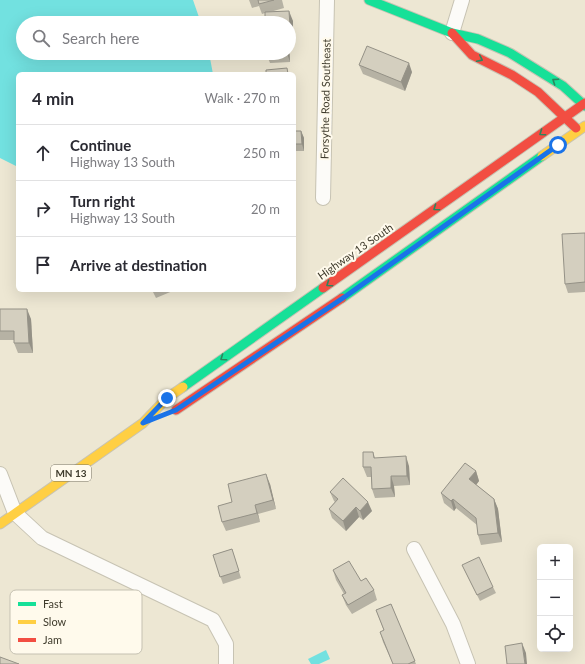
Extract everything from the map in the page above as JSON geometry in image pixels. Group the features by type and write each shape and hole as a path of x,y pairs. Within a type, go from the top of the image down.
{"main road":[{"path":"369,0 452,33 478,39 510,53 563,86 584,104"},
{"path":"452,33 472,55 512,75 538,92 563,118 583,131"},
{"name":"Highway 13 South","path":"0,524 143,423 167,398 584,104"},
{"name":"Highway 13 South","path":"143,423 166,414 346,296 583,131"}],"street":[{"name":"Forsythe Road Southeast","path":"323,198 327,0"},
{"path":"452,33 462,0"},
{"path":"0,474 15,512 42,538 213,620 226,644 226,664"},
{"path":"414,549 453,624 468,664"}],"water":[{"path":"0,0 193,0 199,16 16,16 16,60 210,60 213,72 16,72 16,166 0,158"},
{"path":"326,650 330,659 319,664 311,664 308,659"}],"building":[{"path":"258,0 274,0 259,4"},
{"path":"289,11 289,16 265,16 265,12"},
{"path":"367,46 409,63 401,82 359,65"},
{"path":"287,68 288,72 266,72 266,70"},
{"path":"296,131 301,131 302,144 296,144"},
{"path":"585,233 585,282 565,284 562,234"},
{"path":"0,309 27,309 29,343 14,343 14,331 0,331"},
{"path":"363,452 373,452 374,458 406,456 407,476 391,476 391,488 372,489 371,467 363,467"},
{"path":"465,463 476,471 469,479 494,499 498,533 478,535 476,518 453,499 451,501 441,493"},
{"path":"266,474 273,500 255,505 257,513 222,522 218,506 232,502 228,484"},
{"path":"343,478 368,502 360,511 356,507 343,521 329,509 338,499 330,492"},
{"path":"232,549 239,571 220,577 213,555"},
{"path":"479,557 493,587 477,595 462,565"},
{"path":"349,561 361,581 366,578 374,590 348,605 342,595 346,593 333,570"},
{"path":"391,604 415,661 408,664 393,664 380,632 384,630 376,610"},
{"path":"522,643 525,664 507,664 505,646"},
{"path":"0,657 19,664 0,664"}],"traffic: fast":[{"path":"369,0 452,33 478,39 510,53 563,86 585,106"},
{"path":"342,298 542,156"},
{"path":"183,387 323,288"}],"traffic: slow":[{"path":"542,156 585,126"},
{"path":"0,524 143,423 167,398 183,387"}],"traffic: jam":[{"path":"452,33 472,55 512,75 538,92 576,128"},
{"path":"323,288 585,103"},
{"path":"176,410 342,298"}],"route":[{"path":"167,398 143,423 176,410 346,296 558,145"}]}
